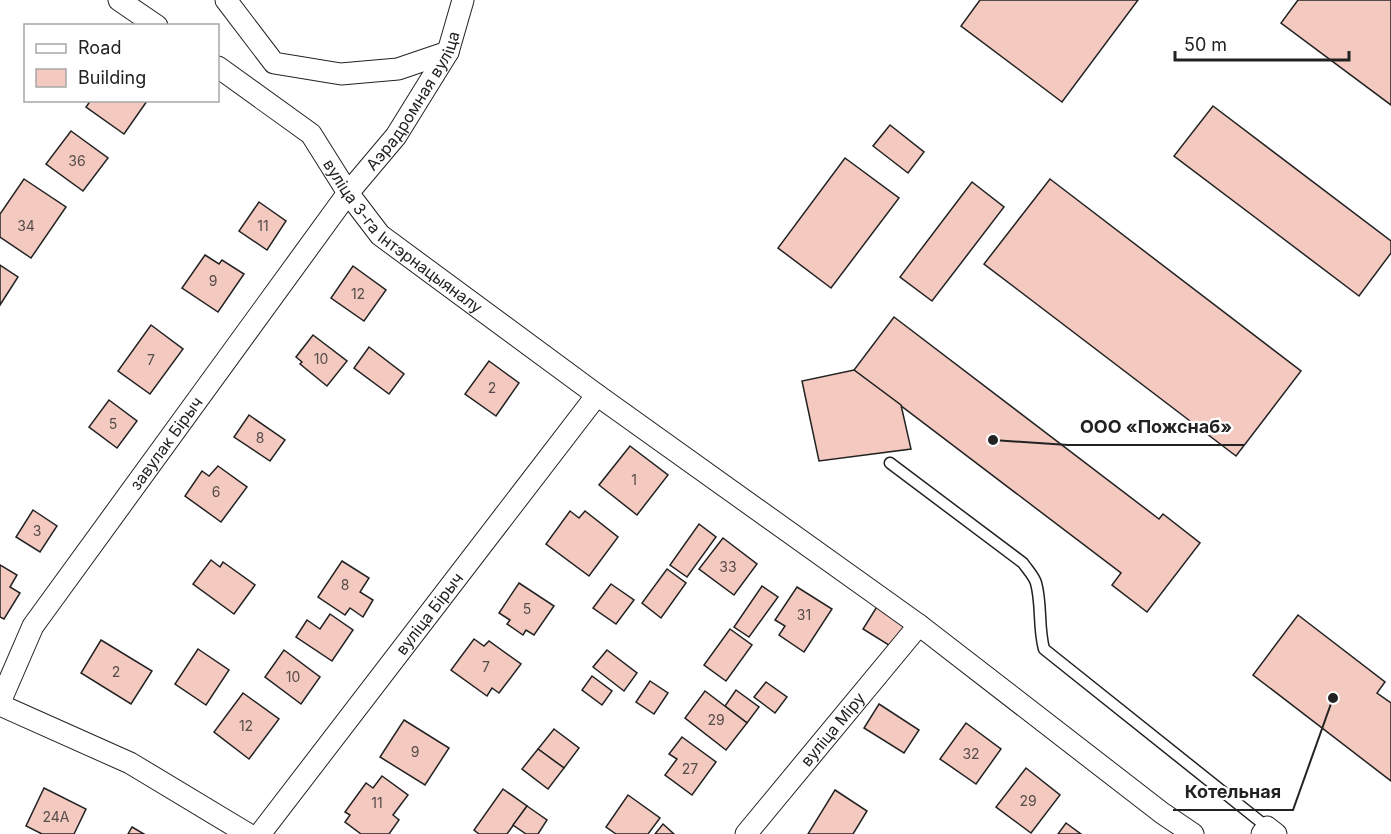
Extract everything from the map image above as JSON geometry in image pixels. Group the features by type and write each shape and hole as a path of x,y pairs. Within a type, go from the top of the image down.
{"street":[{"path":"119,0 154,24"},
{"path":"226,0 274,63 341,74 398,69 448,52"},
{"name":"Аэрадромная вуліца","path":"348,193 396,136 448,52 463,0"},
{"name":"вуліца 3-га Інтэрнацыяналу","path":"219,68 311,134 348,193 380,235 597,395 919,625 1162,813 1193,834"},
{"name":"завулак Бірыч","path":"0,704 33,626 348,193"},
{"name":"вуліца Бірыч","path":"260,834 597,395"},
{"name":"вуліца Міру","path":"746,834 919,625"},
{"path":"0,704 130,763 248,834"}],"lane":[{"path":"890,463 1023,563 1036,581 1040,637 1044,649 1268,832"}],"building":[{"path":"980,0 1138,0 1062,102 961,26"},
{"path":"1298,0 1391,0 1391,105 1281,23"},
{"path":"90,102 146,102 124,134 86,107"},
{"path":"1213,106 1391,241 1391,253 1359,296 1174,156"},
{"path":"890,125 924,152 908,173 873,146"},
{"path":"71,131 108,158 83,191 46,164"},
{"path":"845,158 899,198 831,288 778,248"},
{"path":"24,179 66,207 31,258 0,237 0,214"},
{"path":"1050,179 1301,371 1236,456 984,264"},
{"path":"972,182 1004,207 932,301 900,277"},
{"path":"259,202 286,221 267,250 239,231"},
{"path":"205,255 219,264 222,260 244,274 218,312 182,288"},
{"path":"0,265 18,277 0,305"},
{"path":"353,266 386,290 364,321 331,298"},
{"path":"894,317 1159,519 1163,514 1200,543 1147,612 1112,585 1121,573 854,370"},
{"path":"151,325 183,349 150,394 118,371"},
{"path":"313,335 347,361 327,386 300,364 302,362 296,357"},
{"path":"369,347 404,374 389,394 354,368"},
{"path":"489,361 519,383 496,416 465,394"},
{"path":"854,370 901,405 911,449 819,461 802,381"},
{"path":"109,400 137,421 117,448 89,427"},
{"path":"249,415 285,440 270,461 234,437"},
{"path":"630,446 668,475 637,515 599,485"},
{"path":"218,466 247,487 221,522 185,496 202,471 209,476"},
{"path":"33,510 57,526 40,552 16,537"},
{"path":"570,511 579,518 585,511 618,537 589,576 546,544"},
{"path":"699,524 716,537 687,577 670,565"},
{"path":"723,538 757,564 734,595 699,569"},
{"path":"211,560 220,567 223,562 255,585 234,614 193,584"},
{"path":"342,561 369,578 360,592 373,600 363,617 350,608 345,615 318,597"},
{"path":"0,565 17,575 10,587 20,593 4,619 0,617"},
{"path":"667,569 686,583 661,618 642,603"},
{"path":"519,583 554,606 534,635 526,630 523,635 507,624 510,620 499,613"},
{"path":"611,584 634,600 616,624 593,608"},
{"path":"762,586 778,597 749,637 734,627"},
{"path":"797,587 832,609 804,652 779,635 785,626 775,620"},
{"path":"878,605 907,623 892,647 863,629"},
{"path":"330,614 353,630 332,661 296,637 307,620 320,629"},
{"path":"1298,615 1385,682 1377,693 1391,703 1391,781 1253,675"},
{"path":"730,629 752,645 726,681 704,665"},
{"path":"474,639 484,646 489,641 521,664 499,693 492,688 487,696 451,670"},
{"path":"101,640 152,671 131,704 81,673"},
{"path":"198,649 229,670 206,705 175,684"},
{"path":"284,650 320,677 301,704 265,677"},
{"path":"607,650 637,673 624,691 593,667"},
{"path":"592,676 612,691 602,705 582,690"},
{"path":"650,681 668,693 654,714 636,702"},
{"path":"766,682 787,697 775,713 754,697"},
{"path":"736,690 759,707 747,723 725,706"},
{"path":"705,691 747,723 726,750 685,718"},
{"path":"243,693 279,719 249,759 214,732"},
{"path":"879,704 919,730 904,753 864,728"},
{"path":"404,720 449,748 425,785 380,757"},
{"path":"966,723 1001,749 976,784 940,759"},
{"path":"554,729 579,748 564,768 538,749"},
{"path":"682,737 716,762 692,795 665,775 677,759 669,754"},
{"path":"538,749 564,768 548,789 522,769"},
{"path":"1026,768 1060,795 1031,833 996,807"},
{"path":"382,776 408,795 393,815 399,820 389,834 361,834 345,822 350,815 345,812 366,783 373,788"},
{"path":"44,788 86,809 74,834 42,834 26,826"},
{"path":"503,789 527,806 507,834 479,834 474,830"},
{"path":"835,790 867,811 853,834 808,834"},
{"path":"628,795 660,818 648,834 616,834 606,827"},
{"path":"527,806 547,820 538,834 526,834 513,825"},
{"path":"1066,823 1081,834 1058,834"},
{"path":"663,824 674,834 655,834"},
{"path":"132,827 144,834 128,834"}],"place":[{"name":"ООО «Пожснаб»","path":"993,440"},
{"name":"Котельная","path":"1333,698"}]}
